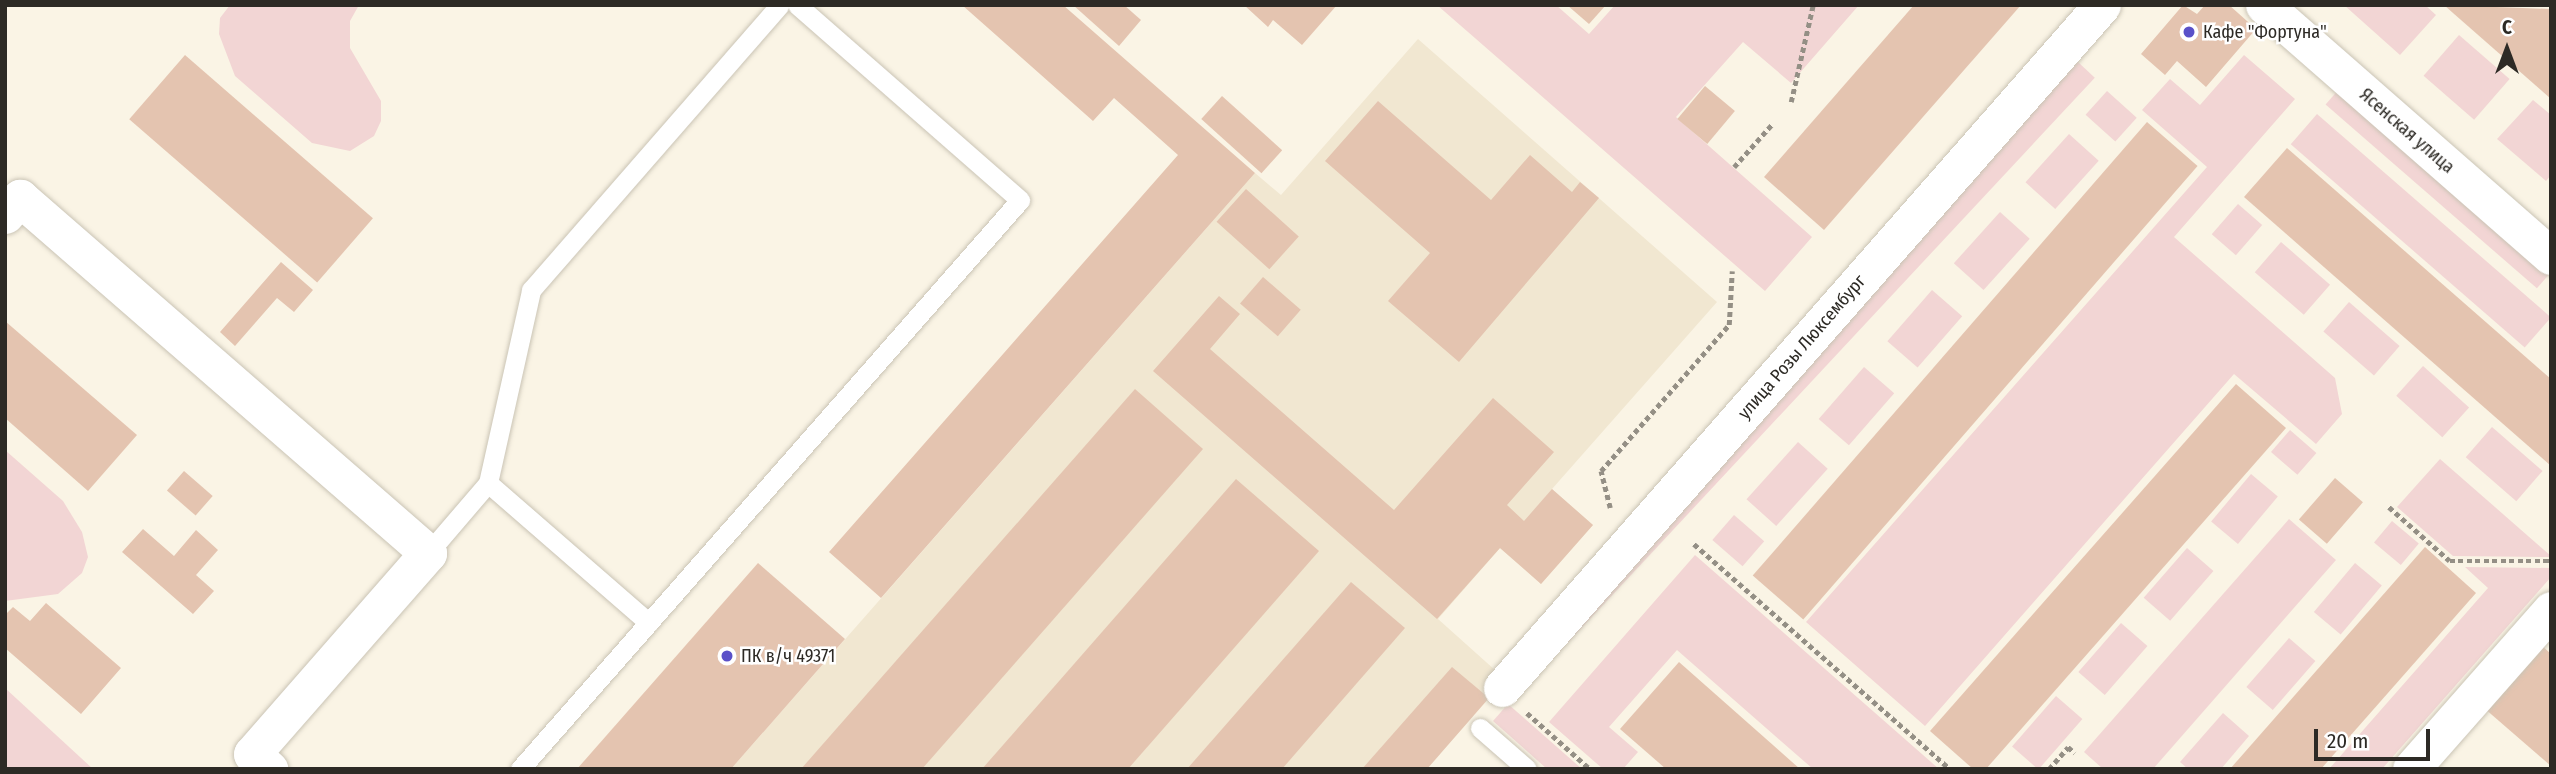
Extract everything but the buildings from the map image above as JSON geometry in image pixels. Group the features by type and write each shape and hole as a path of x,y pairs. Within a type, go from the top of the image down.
{"street":[{"name":"улица Розы Люксембург","path":"1502,688 2102,5"},
{"name":"Ясенская улица","path":"2264,5 2551,256"},
{"path":"5,215 20,198 428,553 252,754 268,769"},
{"path":"2411,769 2551,610"}],"lane":[{"path":"428,553 488,483 531,290 780,5"},
{"path":"520,769 1020,200 797,5"},
{"path":"488,483 649,623"},
{"path":"1480,728 1527,769"}],"path":[{"path":"1791,102 1813,5"},
{"path":"1734,167 1773,123"},
{"path":"1601,471 1729,325 1732,271"},
{"path":"2389,507 2450,561 2551,561"},
{"path":"1694,544 1950,769"},
{"path":"1502,688 1590,769"},
{"path":"2049,769 2068,747 2075,753"}],"shaded area":[{"path":"230,5 359,5 350,21 350,48 381,101 381,121 374,136 350,151 312,143 235,76 219,34 220,18"},
{"path":"1437,5 1556,5 1589,34 1615,5 1859,5 1791,83 1743,42 1676,117 1812,237 1765,291"},
{"path":"2344,5 2425,5 2436,15 2400,55"},
{"path":"2459,35 2510,79 2474,120 2424,76"},
{"path":"1418,39 1717,302 1552,489 1593,525 1541,584 1500,548 1438,619 1505,679 1427,769 731,769 1255,173 1281,195"},
{"path":"2244,55 2295,99 2174,237 2335,378 2342,414 2316,444 2234,374 1925,726 1806,622 2207,167 2142,110 2170,79 2200,105"},
{"path":"2078,62 2095,78 1519,696 1502,680"},
{"path":"2340,88 2551,271 2537,288 2326,105"},
{"path":"2107,91 2137,118 2115,142 2086,115"},
{"path":"2533,100 2551,115 2551,175 2546,181 2497,139"},
{"path":"2317,114 2551,317 2525,348 2291,144"},
{"path":"2069,134 2099,161 2055,209 2026,182"},
{"path":"2238,204 2262,225 2236,255 2212,234"},
{"path":"2000,212 2030,239 1984,290 1954,263"},
{"path":"2281,242 2330,285 2304,315 2255,272"},
{"path":"1932,290 1962,316 1918,368 1887,341"},
{"path":"2349,302 2400,346 2374,375 2323,331"},
{"path":"2423,366 2469,407 2442,437 2396,396"},
{"path":"1864,367 1894,393 1849,445 1819,419"},
{"path":"2492,427 2543,471 2516,501 2466,457"},
{"path":"2290,430 2316,453 2297,475 2271,452"},
{"path":"1798,442 1828,469 1776,526 1746,499"},
{"path":"5,450 63,501 82,532 88,557 82,573 58,594 5,601"},
{"path":"2440,459 2551,557 2453,556 2397,507"},
{"path":"2251,474 2278,496 2238,544 2211,521"},
{"path":"1734,515 1764,541 1743,566 1712,540"},
{"path":"2289,519 2336,560 2153,769 2103,769 2084,752"},
{"path":"2392,521 2419,543 2401,565 2374,542"},
{"path":"2187,548 2213,571 2170,621 2144,598"},
{"path":"1695,555 1939,769 1813,769 1677,650 1609,727 1638,752 1623,769 1603,769 1549,722"},
{"path":"2355,563 2382,585 2341,635 2314,612"},
{"path":"2465,567 2551,568 2551,577 2382,769 2329,769 2488,588"},
{"path":"2121,623 2147,646 2105,695 2078,672"},
{"path":"2289,638 2315,661 2273,710 2246,687"},
{"path":"5,688 93,769 5,769"},
{"path":"2056,696 2082,719 2039,769 2012,747"},
{"path":"1508,704 1582,769 1547,769 1493,721"},
{"path":"2223,713 2249,736 2221,769 2188,769 2180,762"}],"place":[{"name":"Кафе \"Фортуна\"","path":"2189,32"},
{"name":"ПК в/ч 49371","path":"727,656"}]}
